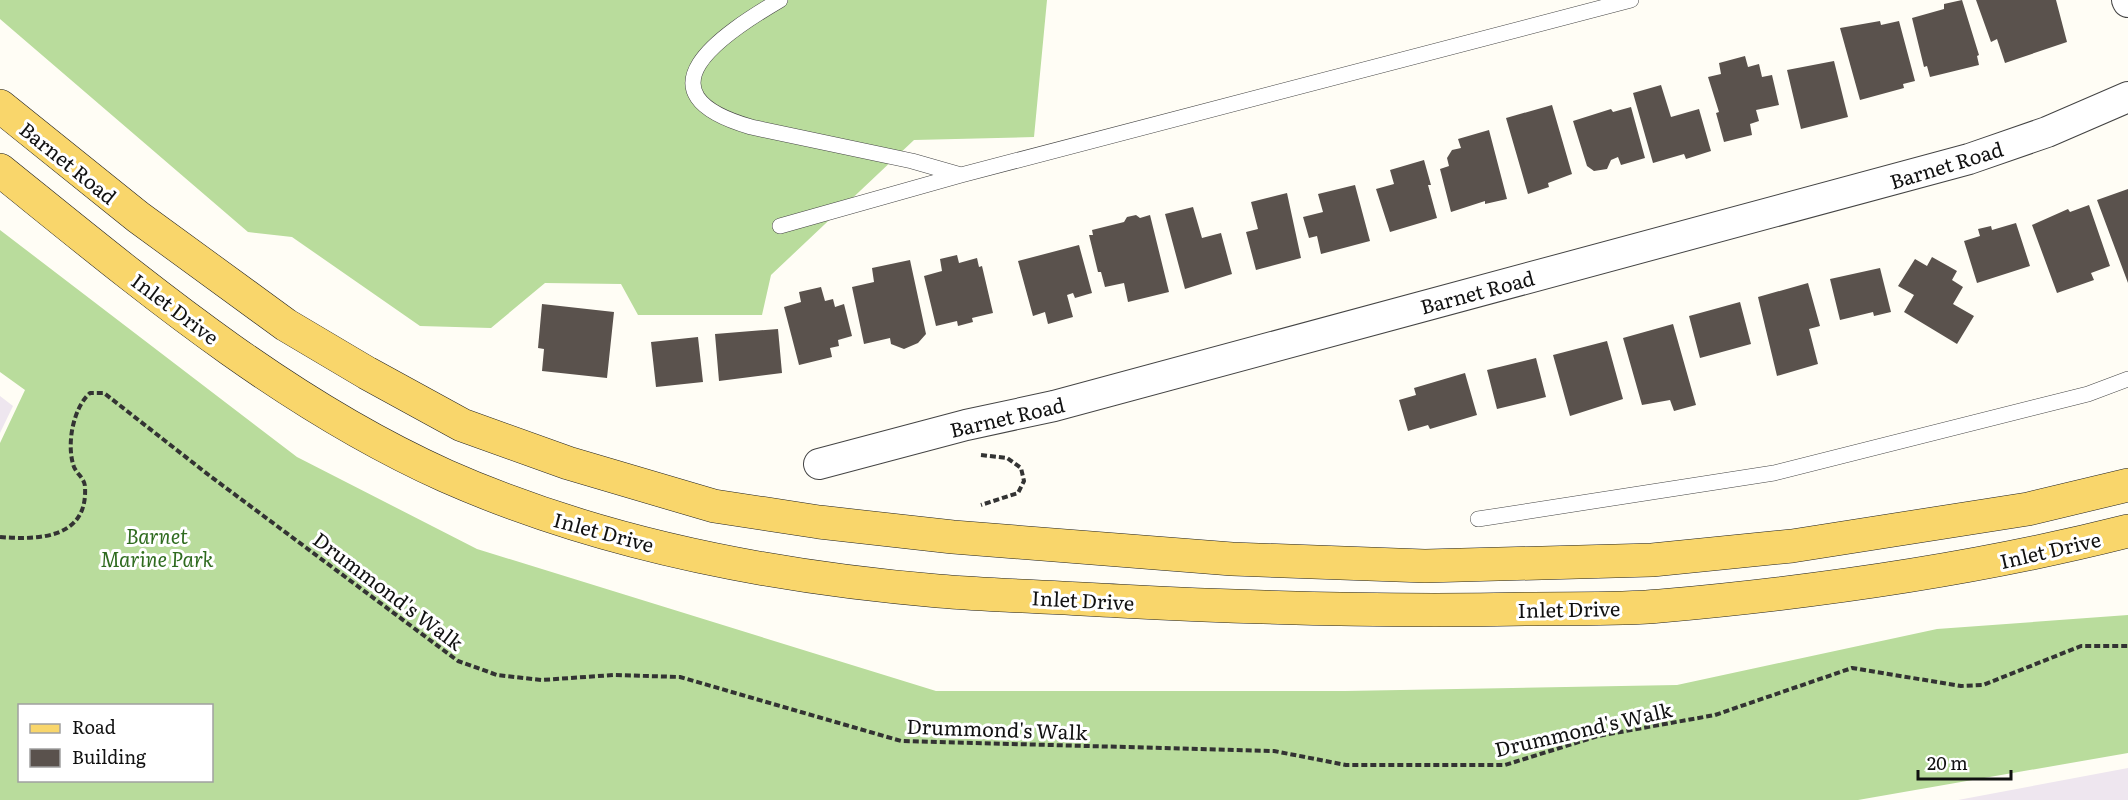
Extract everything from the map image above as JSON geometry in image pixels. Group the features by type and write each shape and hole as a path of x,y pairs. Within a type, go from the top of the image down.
{"main road":[{"name":"Barnet Road","path":"0,106 138,217 286,325 367,374 462,425 567,463 714,506 819,522 953,537"},
{"name":"Inlet Drive","path":"0,170 112,260 251,363 345,423 444,475 547,515 702,558 810,576 938,591 1227,607 1427,611 1655,606 1923,576 2059,548 2128,531"},
{"path":"953,537 1232,559 1425,566 1652,560 1792,546 2028,509 2128,485"}],"street":[{"name":"Barnet Road","path":"819,464 966,424 1054,406 1969,159 2047,132 2128,97"}],"lane":[{"path":"780,0 744,21 720,39 701,59 692,76 696,96 708,110 727,120 751,128 912,161 961,175"},
{"path":"780,225 961,175 1631,0"},
{"path":"1478,519 1774,473 2088,394 2128,379"}],"path":[{"name":"Drummond's Walk","path":"0,537 33,540 58,534 74,523 84,506 85,484 74,466 72,432 75,414 81,401 90,393 104,393 210,476 458,660 497,675 542,680 614,675 680,677 901,741 1274,751 1346,765 1505,765 1598,736 1715,715 1852,668 1961,686 1983,685 2081,646 2128,646"},
{"path":"953,537 973,508 1018,493 1024,481 1021,468 1006,458 976,455 970,443 966,424"}],"shaded area":[{"path":"0,396 13,406 0,433"},
{"path":"2128,768 2128,800 1958,800"}],"green space":[{"path":"0,0 1047,0 1034,137 914,140 771,275 762,315 638,315 621,284 545,283 491,328 420,326 292,237 248,232 0,19"},
{"name":"Barnet Marine Park","path":"0,230 297,457 477,549 936,691 1345,691 1677,685 1937,629 2128,615 2128,753 1858,800 0,800 0,443 25,390 0,372"}],"building":[{"path":"1962,0 1979,55 1977,56 1979,65 1930,77 1927,66 1924,67 1912,18 1944,9 1944,4"},
{"path":"1976,0 2056,0 2067,42 2005,63 1997,39 1991,42"},
{"path":"1880,21 1881,25 1899,21 1915,81 1903,84 1904,88 1860,100 1840,28"},
{"path":"1745,56 1748,67 1759,64 1762,77 1772,75 1779,105 1756,110 1759,121 1750,124 1752,135 1724,142 1716,113 1719,112 1708,77 1721,74 1719,63"},
{"path":"1834,61 1848,117 1801,129 1787,70"},
{"path":"1661,85 1671,117 1699,109 1711,151 1686,159 1684,154 1653,163 1633,93"},
{"path":"1552,105 1572,174 1548,183 1549,187 1528,194 1506,118"},
{"path":"1631,107 1645,158 1621,165 1618,157 1611,160 1607,169 1594,171 1587,166 1573,121 1611,109 1613,112"},
{"path":"1489,130 1507,199 1485,204 1485,201 1451,212 1440,169 1449,166 1447,158 1452,150 1461,148 1458,139"},
{"path":"1424,160 1437,218 1390,232 1376,189 1394,184 1390,170"},
{"path":"1355,185 1370,241 1321,254 1317,236 1309,238 1303,217 1323,212 1318,194"},
{"path":"2128,189 2128,283 2097,200"},
{"path":"1287,193 1301,258 1256,270 1246,232 1258,229 1251,202"},
{"path":"2089,205 2110,266 2091,273 2094,280 2057,293 2032,225 2068,209 2070,212"},
{"path":"1193,207 1202,238 1221,233 1232,274 1185,289 1165,214"},
{"path":"1136,215 1140,218 1150,215 1169,292 1128,302 1124,283 1105,287 1101,272 1098,272 1089,235 1093,235 1092,230 1124,222 1127,217"},
{"path":"2016,223 2030,266 1977,283 1964,241 1980,236 1978,229 1991,226 1992,230"},
{"path":"1079,245 1092,293 1075,298 1073,293 1067,295 1073,317 1048,324 1045,312 1033,316 1018,261"},
{"path":"957,255 959,263 977,258 979,267 982,266 993,313 972,318 973,322 958,326 957,321 936,326 924,276 942,271 940,259"},
{"path":"1932,257 1957,271 1952,280 1963,287 1953,304 1974,316 1957,344 1904,312 1914,295 1898,286 1915,259 1927,266"},
{"path":"910,260 926,334 918,343 904,349 891,344 890,338 864,344 852,287 874,282 872,268"},
{"path":"1880,268 1891,312 1874,316 1873,312 1840,320 1830,279"},
{"path":"1808,283 1820,326 1809,329 1818,364 1777,376 1758,297"},
{"path":"821,287 825,301 833,299 835,307 844,304 852,336 838,340 839,346 830,348 832,357 799,365 784,307 801,302 799,292"},
{"path":"1740,302 1751,344 1700,358 1689,316"},
{"path":"542,304 614,312 607,378 542,371 544,349 538,348"},
{"path":"1673,324 1696,405 1674,411 1670,400 1642,405 1623,338"},
{"path":"778,329 782,373 719,381 715,334"},
{"path":"698,337 703,382 656,387 651,342"},
{"path":"1607,341 1623,399 1570,416 1553,355"},
{"path":"1536,358 1546,397 1497,409 1487,370"},
{"path":"1465,373 1477,415 1430,429 1428,425 1408,431 1399,400 1416,395 1414,388"}]}
